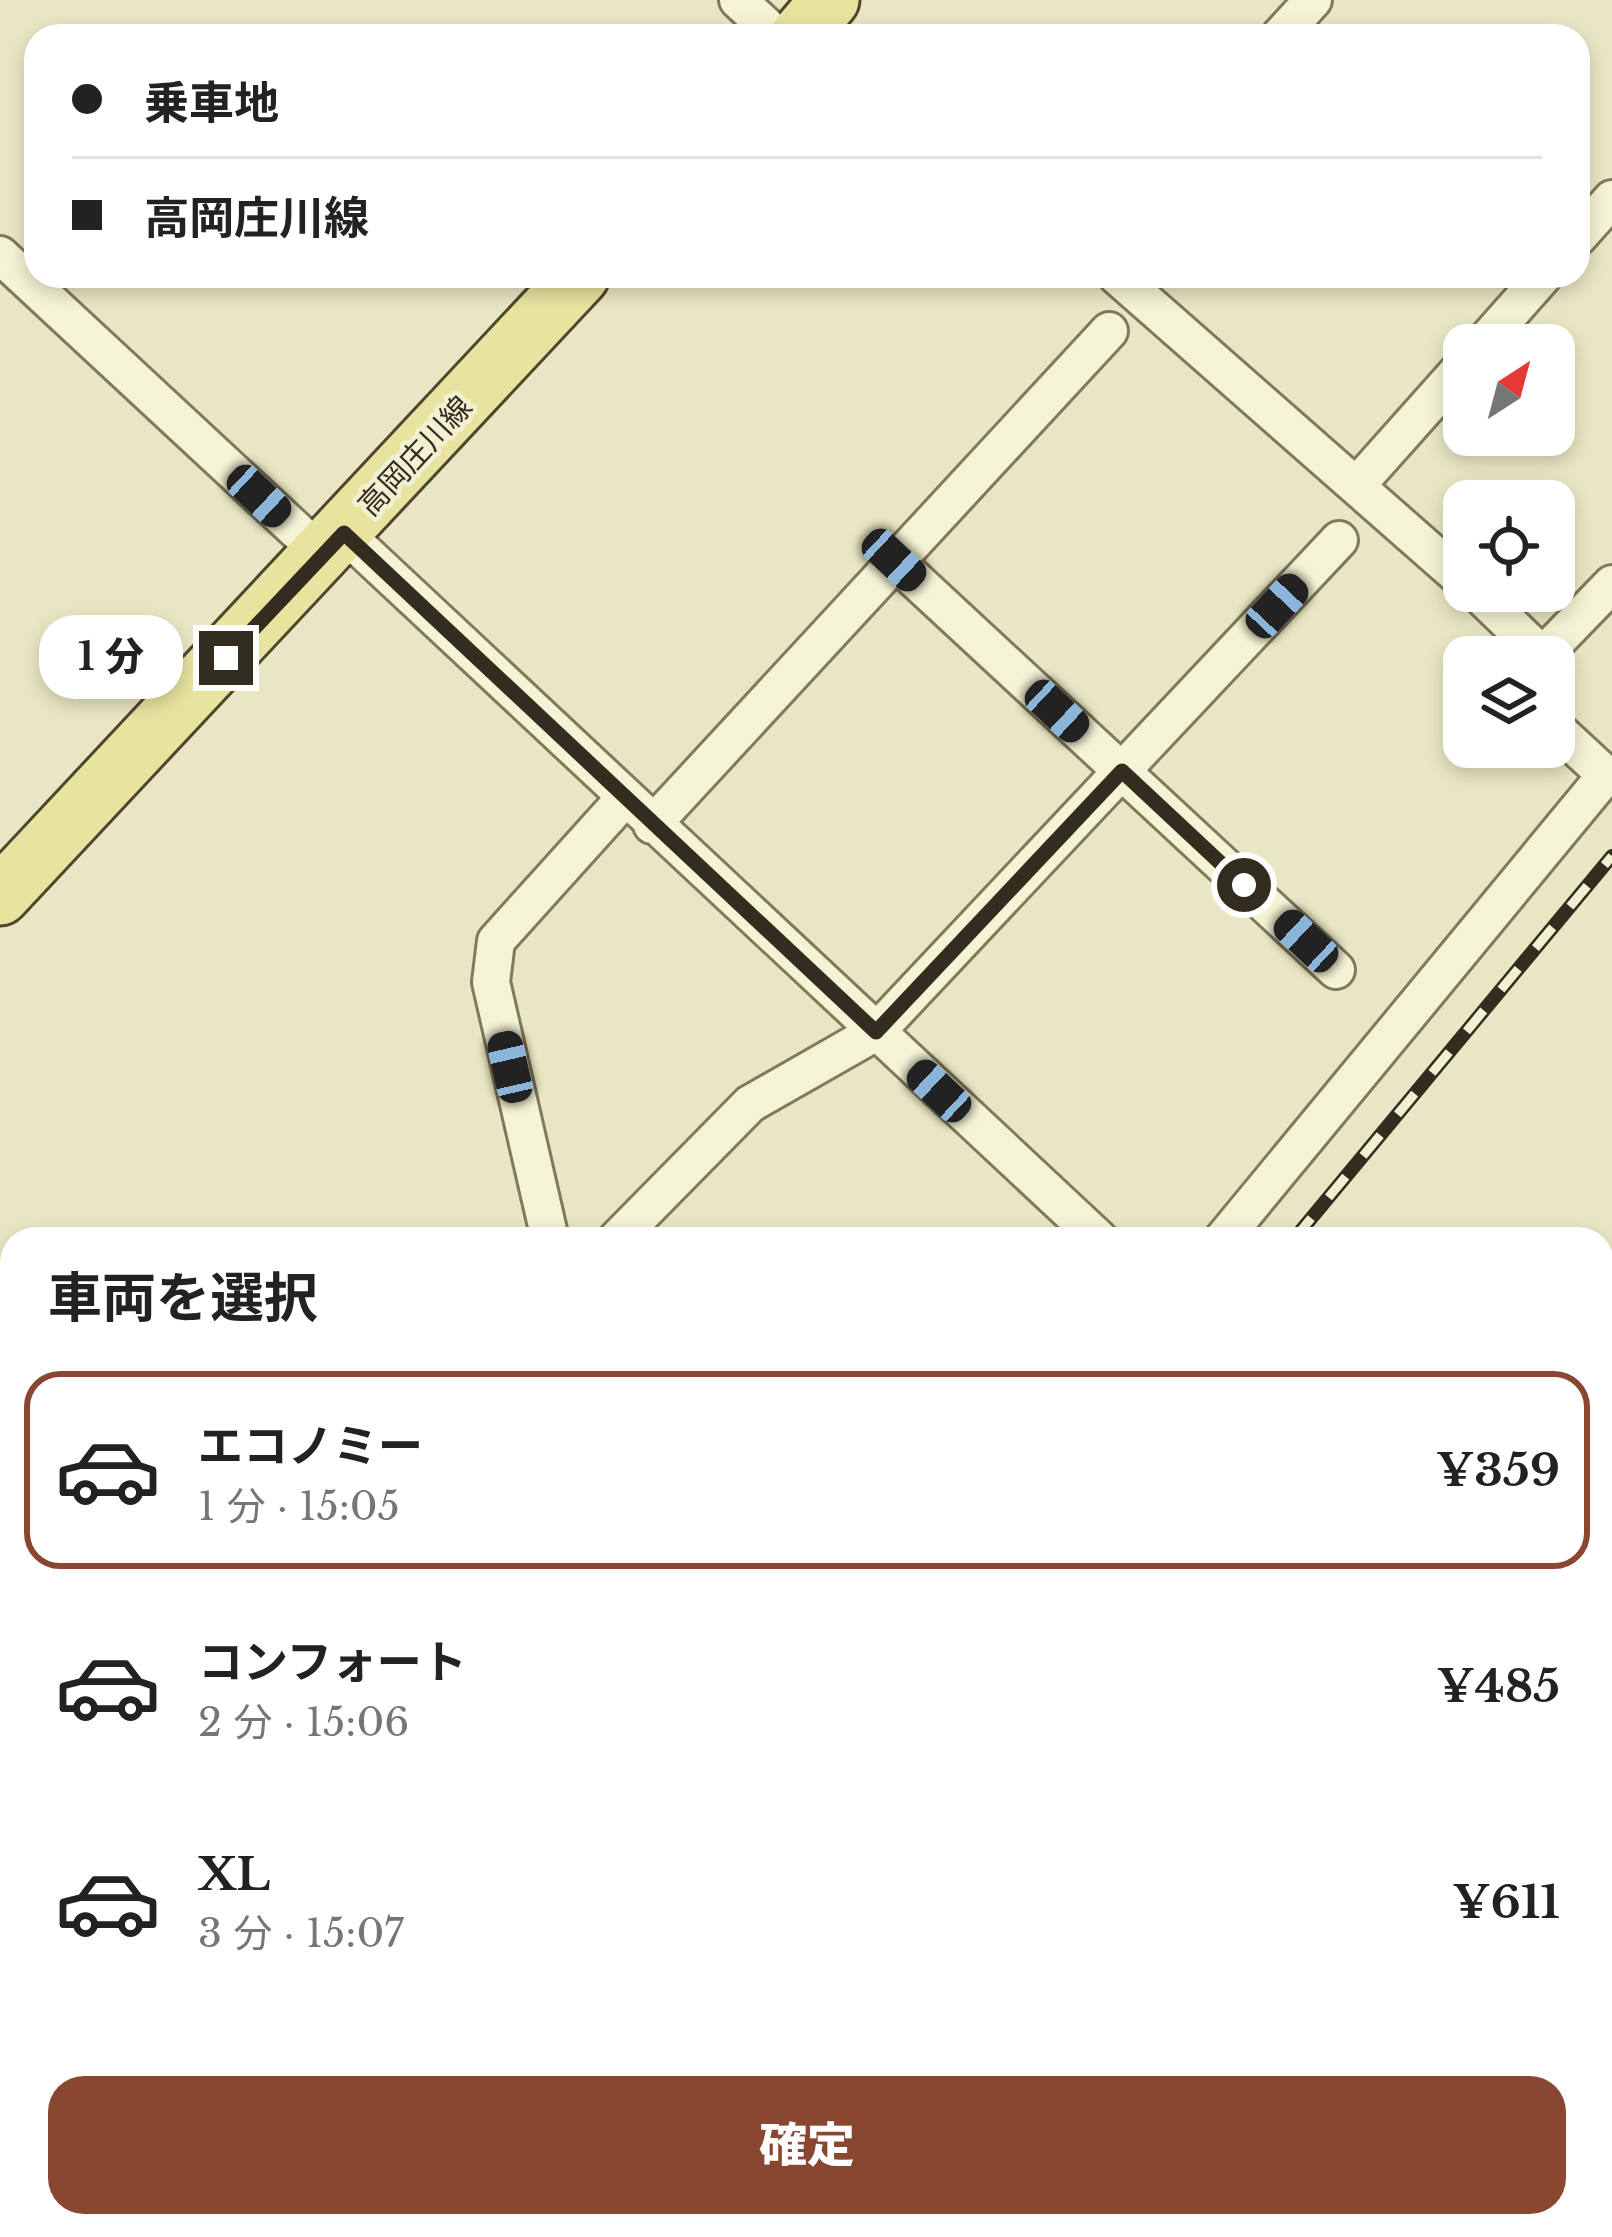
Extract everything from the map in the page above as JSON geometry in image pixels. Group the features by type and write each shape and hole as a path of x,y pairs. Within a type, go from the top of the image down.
{"main road":[{"name":"高岡庄川線","path":"0,896 569,288"}],"street":[{"path":"738,0 813,24"},
{"path":"1291,24 1313,0"},
{"path":"1590,224 1612,199"},
{"path":"0,255 24,276"},
{"path":"38,288 624,799 1086,1227"},
{"path":"1131,288 1443,562"},
{"path":"1501,324 1533,288"},
{"path":"652,825 1108,331"},
{"path":"1357,485 1443,389"},
{"path":"628,1227 749,1104 876,1032 1339,540"},
{"path":"894,560 1336,970"},
{"path":"1562,636 1612,584"},
{"path":"1498,612 1524,636"},
{"path":"1232,1227 1606,775 1575,747"},
{"path":"547,1227 491,982 496,941 624,799"}],"railway":[{"path":"1304,1227 1612,856"}],"route":[{"path":"226,658 344,533 876,1032 1122,771 1244,885"}]}
